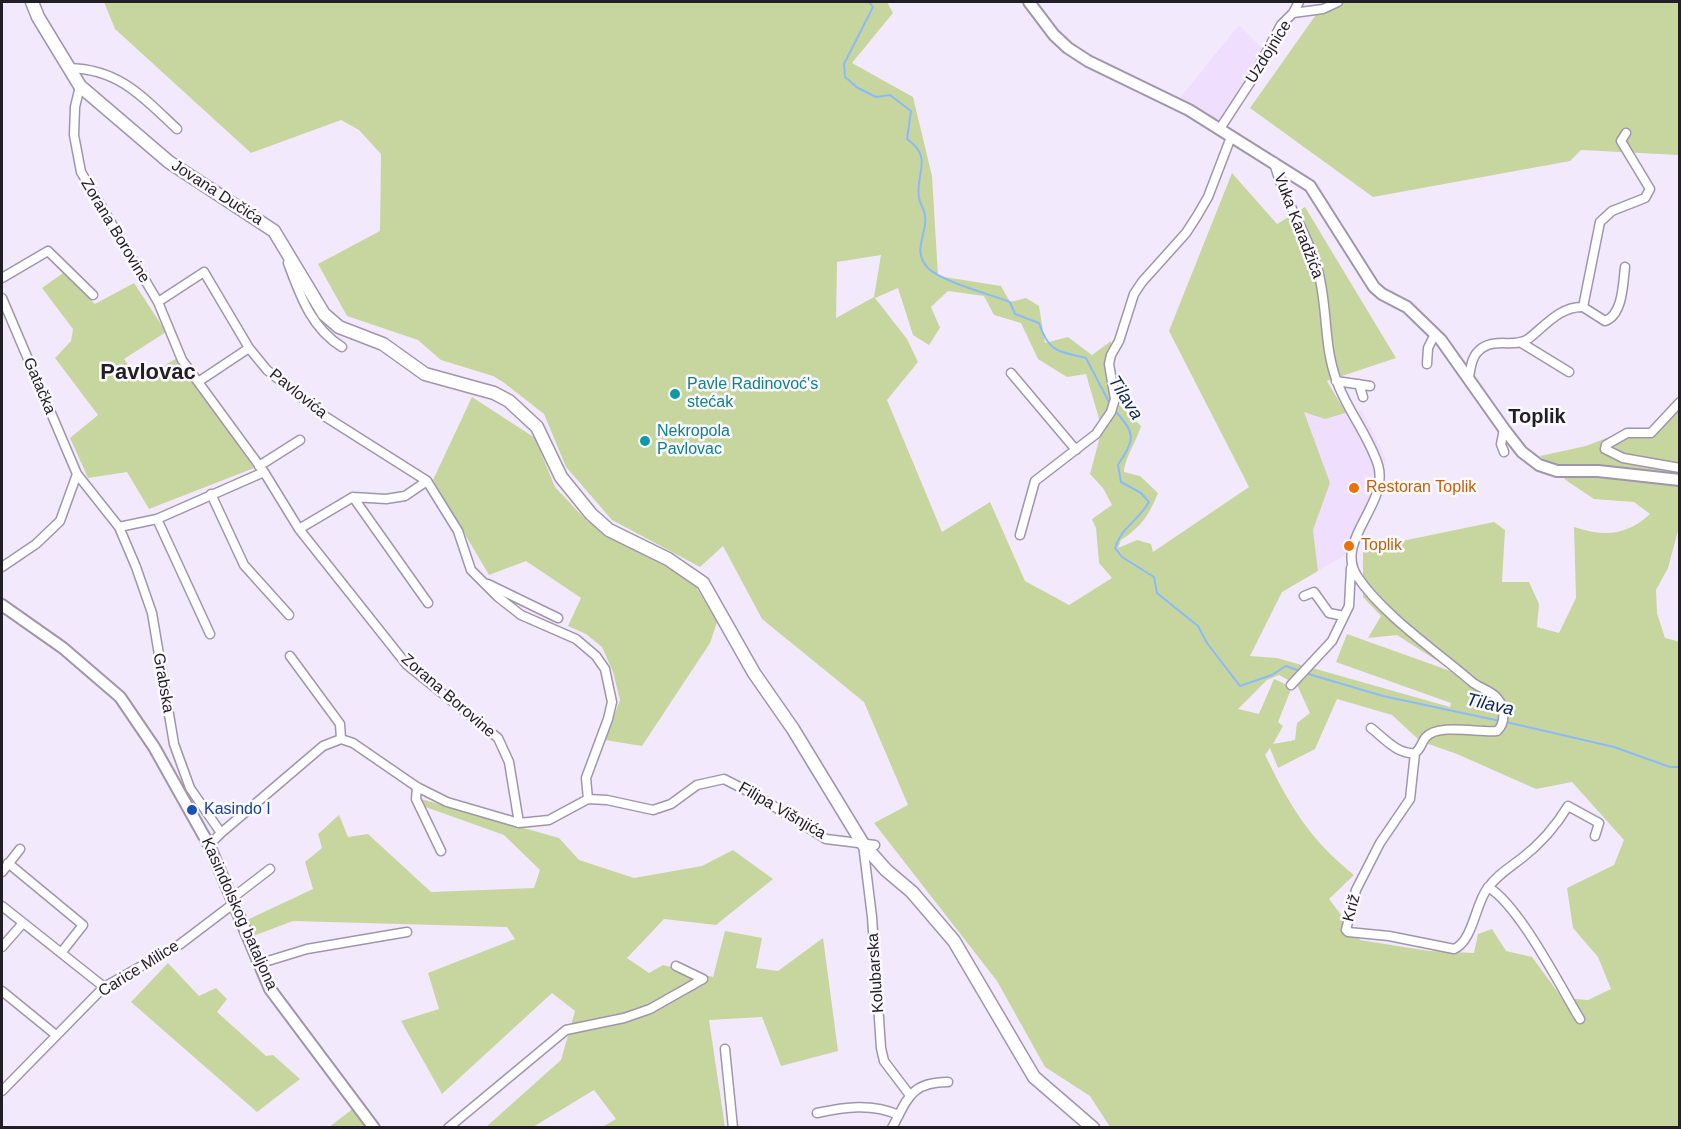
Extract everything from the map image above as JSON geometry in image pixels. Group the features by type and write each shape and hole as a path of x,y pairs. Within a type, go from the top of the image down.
{"main road":[{"name":"Jovana Dučića","path":"32,2 38,17 80,86 169,162 269,227 324,314 339,327 383,344 424,374 494,393 509,400 537,427 561,477 600,522 609,530 692,572"},
{"name":"Filipa Višnjića","path":"692,572 710,593 754,673 869,845"},
{"path":"869,845 886,870 912,892 954,941 1024,1064 1045,1088 1093,1128"}],"street":[{"path":"1293,13 1299,2"},
{"name":"Uzdojnice","path":"1219,130 1251,81 1281,25 1293,13 1323,9 1338,2"},
{"name":"Vuka Karadžića","path":"1032,3 1054,35 1068,48 1088,61 1189,111 1310,186 1374,287 1382,294 1407,307 1435,334 1469,377 1522,452 1539,465 1557,471 1598,471 1680,480"},
{"path":"69,68 89,68 126,82 177,129"},
{"name":"Zorana Borovine","path":"80,86 75,107 74,135 81,172 158,302 182,360 262,469 298,529 407,665 498,738 510,762 519,823"},
{"path":"1583,307 1600,222 1612,211 1645,198 1650,189 1621,141 1626,133"},
{"path":"1020,535 1035,481 1096,434 1113,409 1111,355 1119,341 1134,294 1191,224 1208,196 1231,137"},
{"name":"Vuka Karadžića","path":"1274,162 1284,195 1317,267 1330,361 1336,381 1378,466 1377,492 1351,548 1352,596 1332,642 1291,685"},
{"path":"282,245 303,305 318,326 342,347"},
{"path":"2,278 48,251 93,295"},
{"path":"1469,377 1472,360 1483,348 1496,343 1526,340 1553,318 1573,308 1583,307 1605,321 1611,318 1621,297 1625,267"},
{"name":"Zorana Borovine","path":"158,302 204,272"},
{"name":"Pavlovića","path":"204,272 249,348 272,375 326,417 428,481 458,531 471,570 521,615 558,629 588,647 605,669 612,702 586,778 588,800"},
{"name":"Gatačka","path":"2,298 77,474"},
{"path":"1427,364 1428,348 1435,334"},
{"path":"1520,342 1569,372"},
{"path":"198,382 249,348"},
{"path":"1011,373 1076,450"},
{"path":"1336,381 1370,386"},
{"path":"1359,384 1363,397"},
{"path":"1680,402 1651,433 1628,433 1606,445 1605,449 1623,458 1680,468"},
{"path":"1504,429 1501,444 1504,452"},
{"path":"119,527 157,519 211,494 262,469 300,440"},
{"path":"2,567 36,544 60,521 77,474"},
{"name":"Grabska","path":"77,474 119,527 152,613 164,697 183,771 190,788 220,833"},
{"path":"298,529 353,497 386,500 405,496 428,481"},
{"path":"211,494 244,565 289,615"},
{"path":"353,497 428,603"},
{"path":"157,519 210,633"},
{"path":"1351,561 1355,573 1381,603 1473,683 1497,697 1503,721 1497,731 1456,729 1432,734 1426,737 1415,753 1409,754 1395,748 1371,728"},
{"name":"Pavlovića","path":"483,581 558,618"},
{"path":"1304,596 1314,592 1329,613 1344,616"},
{"name":"Kasindolskog bataljona","path":"2,605 63,648 120,696 154,747 209,845 270,989 374,1128"},
{"path":"209,845 220,833 323,746 341,739 340,724 290,656"},
{"name":"Filipa Višnjića","path":"341,739 353,743 417,787 447,802 519,823 549,820 559,812 588,800 608,800 653,810 671,804 697,785 724,779 759,797 826,839 869,845"},
{"name":"Križ","path":"1415,753 1410,799 1399,820 1380,843 1356,890 1346,930 1454,949 1464,942 1478,903 1488,887 1500,874 1538,844 1568,806 1599,823 1594,836"},
{"path":"417,787 416,799 441,851"},
{"name":"Kolubarska","path":"869,845 881,1048 884,1061 909,1094"},
{"path":"2,872 20,849"},
{"path":"8,863 83,925 61,953"},
{"name":"Carice Milice","path":"3,1087 104,987 179,945 270,869"},
{"path":"1488,887 1496,892 1517,918 1580,1019"},
{"path":"2,906 104,987"},
{"path":"2,948 23,923"},
{"path":"258,964 307,949 407,932"},
{"path":"448,1128 566,1030 624,1018 650,1009 703,979 676,966"},
{"path":"2,991 56,1035"},
{"path":"725,1049 733,1128"},
{"path":"892,1128 909,1094 923,1084 948,1082"},
{"path":"817,1113 858,1106 885,1109 898,1116"}],"shaded area":[{"path":"1239,25 1264,50 1219,122 1179,99"},
{"name":"Restoran Toplik","path":"1362,410 1386,459 1376,504 1359,547 1318,571 1313,530 1330,483 1304,411 1325,419"}],"green space":[{"path":"104,2 887,2 893,13 852,63 913,97 932,176 938,276 1001,286 1010,302 1026,298 1039,306 1045,343 1068,337 1092,355 1111,341 1114,400 1141,426 1124,472 1140,476 1158,493 1144,520 1121,540 1118,548 1137,540 1151,544 1153,552 1249,487 1169,331 1232,173 1277,224 1305,207 1396,358 1327,381 1346,413 1325,419 1304,412 1330,483 1313,530 1318,571 1282,592 1250,656 1277,658 1450,707 1451,703 1336,662 1347,634 1456,673 1397,635 1368,638 1381,616 1363,597 1363,549 1494,522 1505,530 1502,582 1529,582 1539,604 1537,627 1559,633 1576,598 1574,527 1595,532 1614,532 1632,527 1650,514 1634,502 1594,499 1567,481 1540,456 1586,446 1627,430 1652,435 1679,404 1679,527 1668,568 1656,590 1657,613 1665,638 1680,642 1679,1127 1110,1127 1090,1096 1045,1067 997,981 874,823 908,805 864,702 762,619 723,546 700,567 612,520 566,467 544,414 503,382 493,376 441,360 418,340 347,316 318,264 380,231 381,154 359,130 341,120 251,153 115,29","holes":["881,255 874,297 836,318 837,262","898,288 913,335 929,345 940,328 931,307 948,291 984,296 994,315 1021,323 1038,359 1067,377 1086,374 1102,429 1090,474 1103,488 1112,505 1092,519 1096,528 1099,563 1112,578 1069,605 1025,581 990,502 942,532 887,400 918,362 907,339 875,298","1279,675 1297,685 1310,713 1297,723 1295,740 1273,744 1283,726 1278,722 1292,687 1274,679 1259,714 1238,709 1267,680","1337,699 1392,715 1420,741 1457,754 1536,789 1572,782 1624,840 1614,865 1567,888 1573,928 1598,957 1611,989 1588,1000 1562,998 1532,957 1506,951 1492,929 1478,934 1474,953 1429,951 1360,940 1329,899 1354,875 1338,862 1302,821 1265,755 1270,748 1278,768 1315,749"]},
{"path":"1325,2 1679,2 1679,155 1581,150 1570,161 1373,197 1250,108"},
{"path":"63,273 95,304 134,283 166,332 124,359 139,381 177,358 254,468 149,509 127,472 88,478 70,438 98,415 55,358 71,341 73,329 42,288"},
{"path":"472,397 535,438 555,487 587,521 693,582 717,622 710,643 642,746 605,740 620,700 613,672 602,647 586,634 568,626 581,598 526,561 489,575 433,480"},
{"path":"421,799 559,838 579,860 634,878 702,866 733,850 773,879 716,925 664,919 627,958 649,973 663,965 713,977 725,931 762,938 756,968 778,971 823,938 838,1051 781,1066 762,1017 709,1020 725,1127 602,1127 616,1119 594,1090 533,1127 486,1127 561,1060 575,1011 552,993 442,1094 401,1021 439,1009 428,973 515,939 507,927 293,921 253,936 247,920 313,889 305,862 322,848 318,834 339,815 348,837 368,834 431,892 534,888 540,870 504,835 420,805"},
{"path":"168,963 199,996 216,988 227,999 217,1012 266,1056 273,1055 300,1079 257,1112 131,1002"},
{"path":"355,1107 371,1128 328,1128"}],"waterway":[{"name":"Tilava","path":"869,2 873,7 844,64 845,77 858,88 876,97 890,95 911,111 907,139 915,146 922,159 918,189 925,215 920,248 923,261 928,268 943,278 1010,302 1015,314 1039,323 1047,340 1056,349 1086,358 1110,404"},
{"name":"Tilava","path":"1115,411 1127,426 1131,437 1118,465 1121,482 1141,493 1149,502 1121,535 1115,548 1122,557 1154,577 1157,593 1198,626 1207,643 1240,686 1272,675 1286,666 1300,671"},
{"name":"Tilava","path":"1305,673 1383,696 1500,721"},
{"name":"Tilava","path":"1506,722 1614,747 1670,767 1680,767"}],"place":[{"name":"Pavle Radinovoć's stećak","path":"675,394"},
{"name":"Nekropola Pavlovac","path":"645,441"},
{"name":"Restoran Toplik","path":"1354,488"},
{"name":"Toplik","path":"1349,546"},
{"name":"Kasindo I","path":"192,810"}],"district":[{"name":"Pavlovac","path":"148,373"},
{"name":"Toplik","path":"1537,417"}]}
